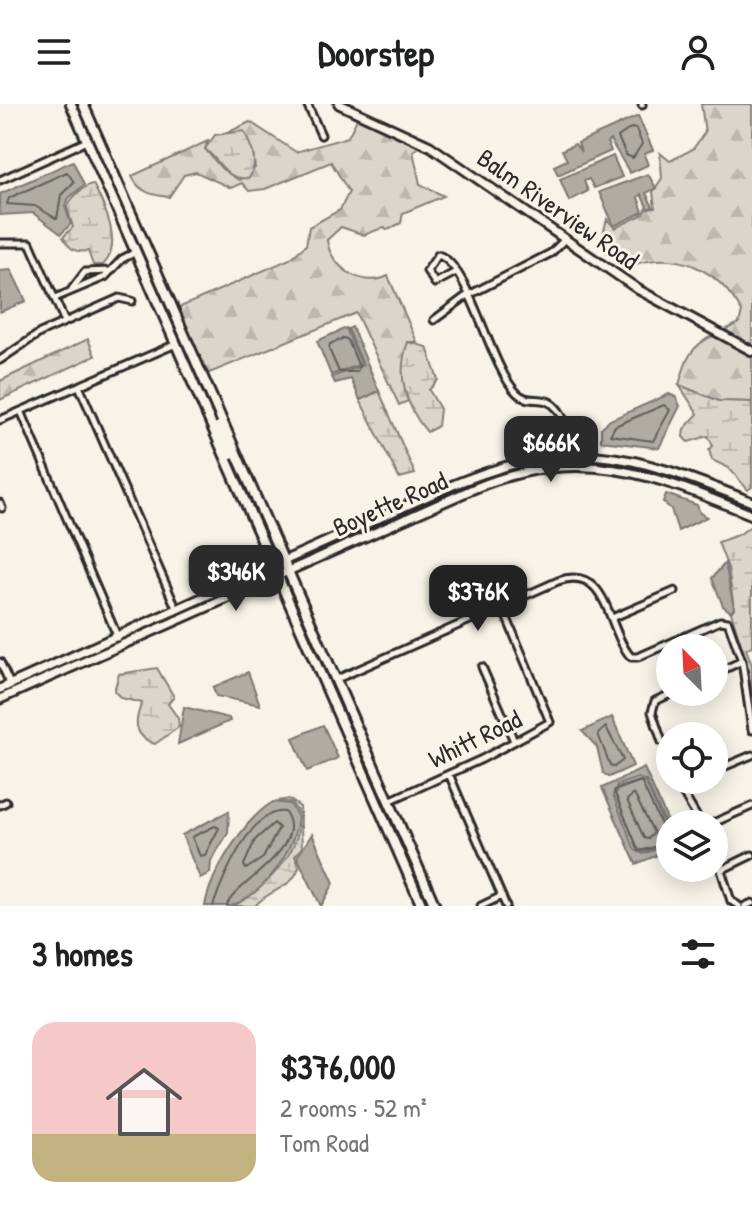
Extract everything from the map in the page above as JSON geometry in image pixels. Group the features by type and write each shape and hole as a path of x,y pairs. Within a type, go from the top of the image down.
{"main road":[{"path":"71,104 422,906"},
{"path":"83,104 286,561 432,906"},
{"name":"Balm Riverview Road","path":"344,105 430,146 639,290 752,351"},
{"path":"88,141 95,144 110,164"},
{"path":"176,343 187,339"},
{"path":"201,399 212,411 233,459 241,462"},
{"name":"Boyette Road","path":"11,689 118,636 483,472 527,460 573,455 641,461 752,502"},
{"name":"Boyette Road","path":"11,689 122,646 484,484 554,468 596,467 646,474 752,515"},
{"path":"0,689 11,689"},
{"path":"0,699 11,689"},
{"path":"334,705 352,733 379,793 389,801"},
{"path":"379,808 391,820 432,906"}],"street":[{"path":"307,104 321,135"},
{"path":"0,180 88,141"},
{"path":"434,320 470,295 551,253 565,239"},
{"path":"0,243 30,243 65,322"},
{"path":"55,298 88,284 137,252"},
{"path":"456,272 435,283 427,271 439,255 456,272 470,295 491,350 514,390 524,398 549,402 558,409 573,455"},
{"path":"72,290 87,271 111,271"},
{"path":"82,278 88,284"},
{"path":"0,360 40,333 119,298 132,301"},
{"path":"0,420 176,343"},
{"path":"79,386 177,610"},
{"path":"21,411 122,646"},
{"path":"337,679 561,580 577,578 599,590 631,657 638,657 720,621 728,622 742,661 752,730"},
{"path":"612,618 675,591"},
{"name":"Whitt Road","path":"389,801 545,726 550,720 502,606"},
{"path":"728,668 742,661"},
{"path":"1,665 11,689"},
{"path":"482,667 514,741"},
{"path":"656,701 652,712 656,724"},
{"path":"728,764 752,755"},
{"path":"449,774 506,906"},
{"path":"728,817 752,806"},
{"path":"752,855 721,870 731,901 742,906 752,903"},
{"path":"481,906 502,896"}],"green space":[{"path":"701,104 752,104 752,348 719,333 739,323 742,312 721,284 709,274 681,262 666,260 633,265 607,254 602,238 607,219 615,228 644,214 646,209 655,208 653,192 662,178 660,153 670,161 693,149 705,132"},
{"path":"359,115 422,145 413,151 420,184 444,196 403,213 401,223 387,230 385,227 364,235 341,227 327,240 334,259 349,273 368,280 388,276 417,342 408,342 405,391 408,401 399,405 356,313 207,374 178,308 290,259 306,245 309,227 340,210 349,192 331,162 265,189 249,191 242,183 231,188 196,172 184,175 169,197 143,190 132,176 208,141 205,149 222,169 239,180 255,168 253,153 244,132 225,134 250,122 296,152 348,137"},
{"path":"244,131 254,161 249,178 229,174 205,149 215,135"},
{"path":"93,184 107,214 112,236 109,257 103,265 93,265 88,251 73,249 63,237 73,227 67,207 69,203 82,189"},
{"path":"714,335 752,353 752,402 719,401 679,385 690,355 699,344"},
{"path":"88,339 95,356 0,400 0,381"},
{"path":"408,342 427,347 438,380 429,390 440,409 438,426 427,432 413,411 405,389 403,366"},
{"path":"679,385 719,401 752,402 752,487 748,490 729,468 712,460 709,450 713,446 708,436 688,442 683,437 684,429 698,414"},
{"path":"379,391 415,474 399,478 360,400"},
{"path":"752,525 752,646 746,649 752,665 752,715 744,654 731,612 734,608 728,568 718,542 740,534"},
{"path":"157,668 174,697 168,704 178,718 179,727 155,744 143,737 137,727 142,703 121,698 114,691 119,674"},
{"path":"289,799 300,807 302,847 295,856 299,867 296,875 255,906 234,906 269,879 294,844 300,816 291,802 278,801"}],"water":[{"path":"638,116 653,150 644,154 648,165 630,173 610,140 607,142 611,151 558,175 554,166 567,160 562,150 575,144 581,152 578,143"},
{"path":"613,156 622,177 594,188 589,179 584,181 588,191 569,201 560,179"},
{"path":"73,161 84,185 69,198 65,206 71,224 61,234 33,213 0,215 0,194"},
{"path":"648,174 656,188 646,193 653,207 648,209 641,194 638,197 643,212 614,226 599,192"},
{"path":"11,270 26,301 0,312 0,271"},
{"path":"352,327 379,391 360,400 351,379 335,383 332,377 363,365 348,329"},
{"path":"346,328 361,364 331,375 317,341"},
{"path":"669,394 676,397 680,406 659,448 601,441 601,428 610,420"},
{"path":"666,494 697,505 700,513 707,517 678,531 671,509 663,502"},
{"path":"725,563 734,608 731,612 723,606 712,578"},
{"path":"248,672 260,705 216,696 213,687"},
{"path":"184,707 229,718 230,721 178,744"},
{"path":"612,717 633,766 609,777 603,773 597,747 582,731"},
{"path":"323,725 338,758 307,771 293,738"},
{"path":"644,768 663,810 659,810 646,781 638,778 617,785 613,795 635,850 643,854 656,849 656,856 636,864 602,788"},
{"path":"638,781 646,783 657,810 656,847 643,852 637,848 615,794 618,787"},
{"path":"273,802 290,804 298,817 291,843 276,870 243,900 231,906 205,906 214,878 230,848 251,820"},
{"path":"229,811 228,833 211,861 210,873 200,878 182,835"},
{"path":"312,834 334,883 321,906 297,857"}]}
